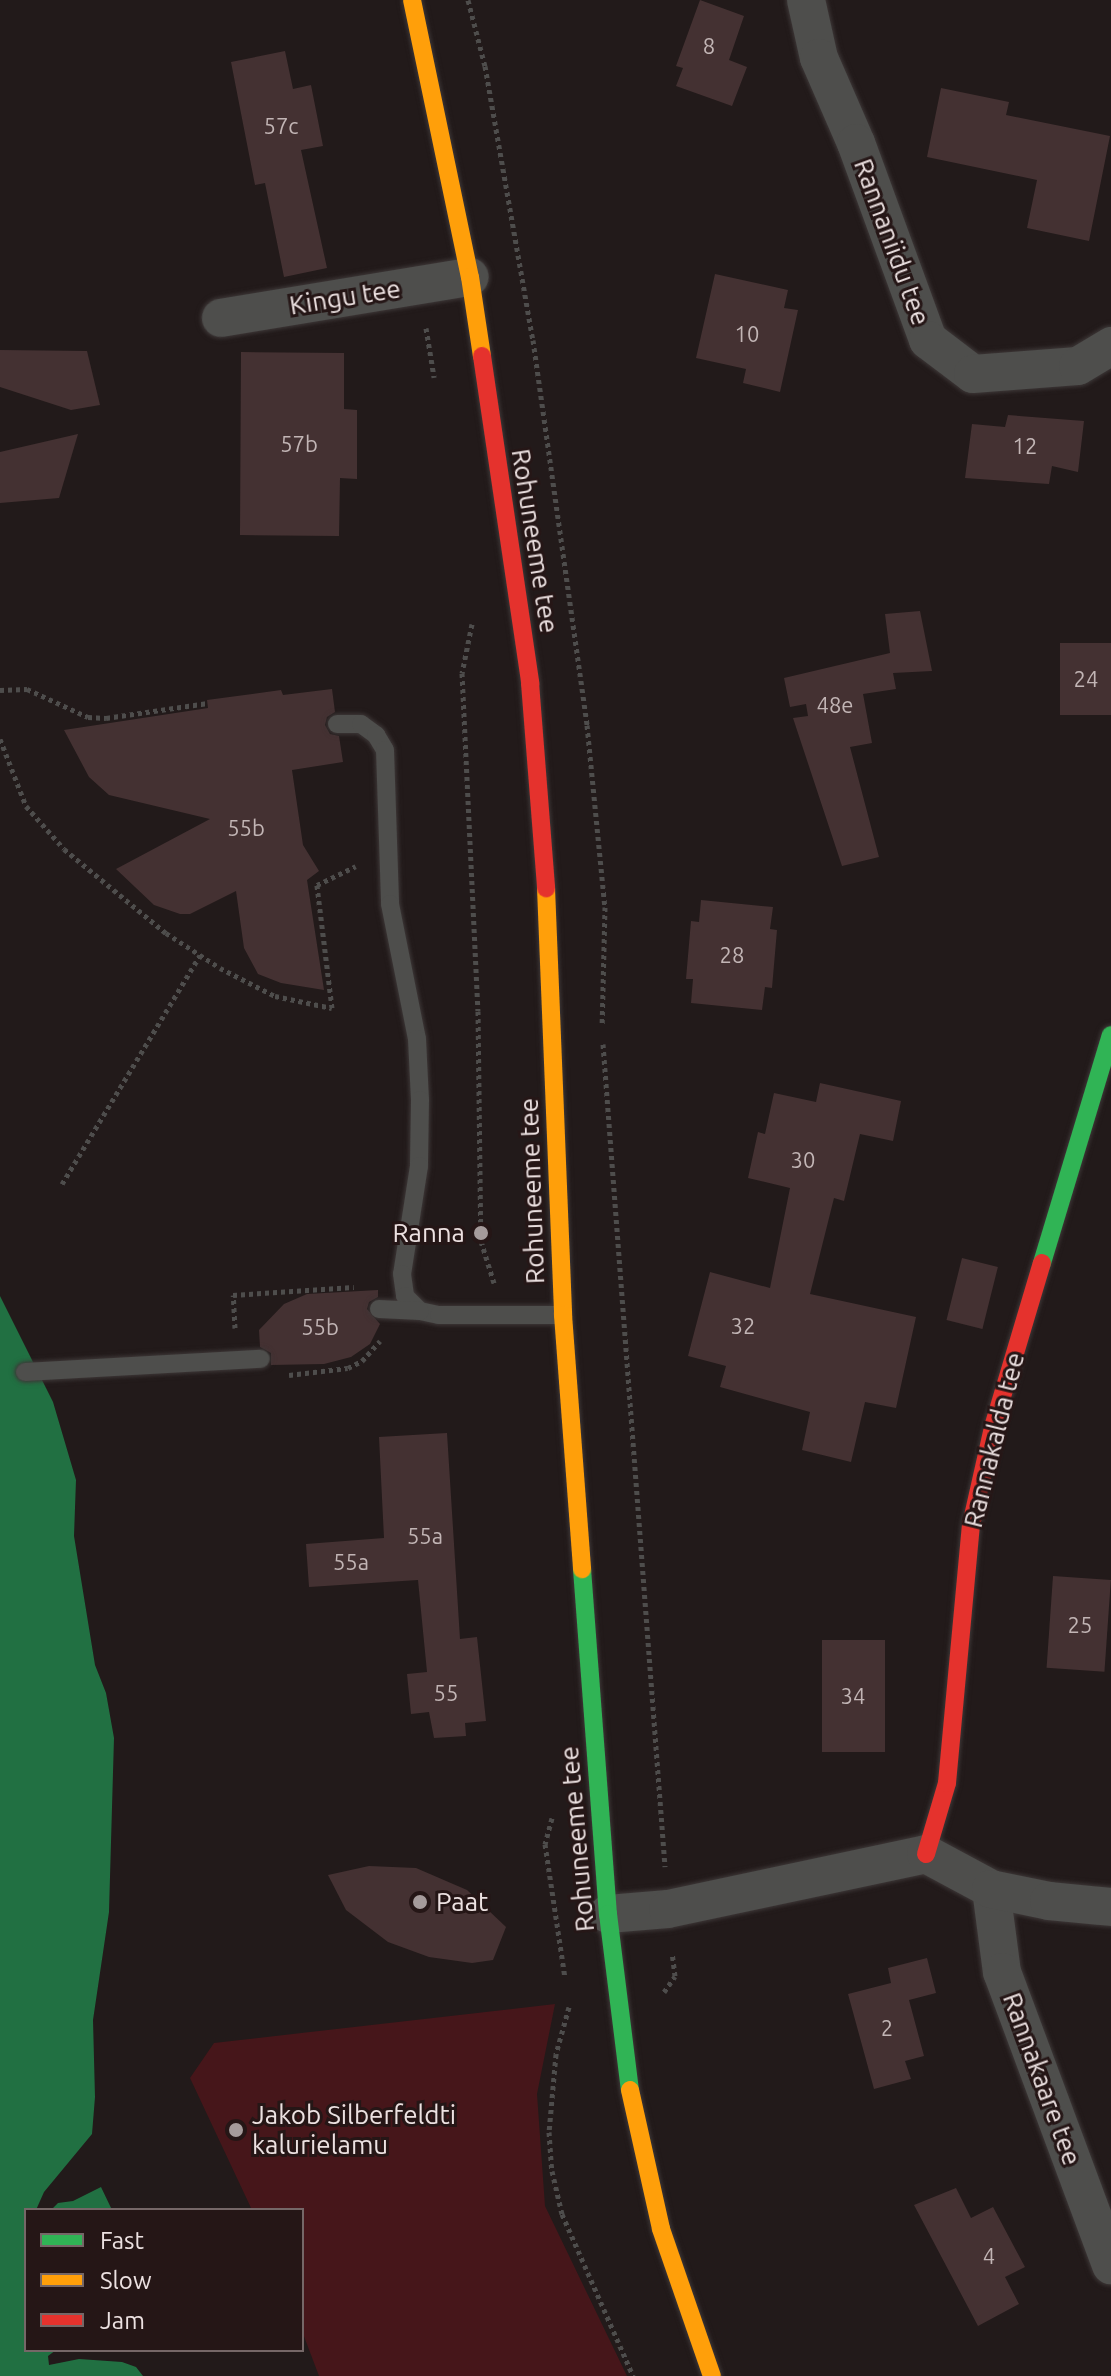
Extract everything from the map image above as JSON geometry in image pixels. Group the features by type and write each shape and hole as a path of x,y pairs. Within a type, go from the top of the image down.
{"street":[{"name":"Rohuneeme tee","path":"412,0 470,277 530,683 548,914 563,1315 608,1914 632,2106 661,2229 712,2376"},
{"name":"Rannaniidu tee","path":"806,0 819,58 856,143 928,340 973,374 1078,366 1111,346"},
{"name":"Kingu tee","path":"221,318 470,277"},
{"name":"Rannakalda tee","path":"926,1854 947,1783 971,1525 993,1427 1111,1035"},
{"path":"608,1914 668,1909 926,1854 991,1889 1049,1901 1111,1907"},
{"name":"Rannakaare tee","path":"991,1889 1002,1972 1111,2265"}],"lane":[{"path":"337,724 361,724 376,735 385,750 390,904 417,1039 420,1100 419,1166 402,1274 405,1296 420,1311"},
{"path":"384,1309 504,1316 563,1315"},
{"path":"25,1372 250,1360"}],"path":[{"path":"419,285 434,379"},
{"path":"474,615 462,673 478,1011 481,1241 504,1316"},
{"path":"0,690 27,689 88,717 106,718 208,703"},
{"path":"0,739 3,755 26,806 47,833 166,933 260,991 332,1008 317,885 388,850"},
{"path":"62,1184 200,955"},
{"path":"385,1285 384,1336 362,1361 331,1372 254,1377 250,1360 233,1295 385,1285"},
{"path":"553,1816 545,1844 569,2009 556,2054 549,2132 552,2171 562,2214 633,2376"}],"shaded area":[{"path":"0,1296 53,1402 76,1480 74,1536 95,1665 106,1693 114,1738 109,1912 93,2020 95,2097 92,2134 44,2192 37,2208 24,2208 24,2352 53,2352 48,2356 49,2365 79,2359 122,2362 136,2367 143,2376 0,2376"},
{"path":"555,2004 537,2094 545,2206 627,2376 319,2376 304,2336 304,2208 251,2208 190,2078 214,2043"},
{"path":"101,2187 111,2208 53,2208 58,2203 73,2201"}],"building":[{"path":"700,0 744,16 729,60 747,67 732,106 676,86 683,68 676,66"},
{"path":"285,51 293,89 311,85 323,146 301,150 327,268 284,277 265,183 255,185 231,62"},
{"path":"941,88 1009,102 1006,115 1110,136 1089,241 1027,228 1037,180 927,157"},
{"path":"715,274 788,290 784,308 798,310 780,392 743,383 746,369 696,358"},
{"path":"0,350 87,351 100,405 71,410 0,387"},
{"path":"241,352 344,353 344,409 357,410 357,479 340,478 339,536 240,535"},
{"path":"1008,415 1084,421 1078,472 1052,466 1049,484 965,478 972,424 1005,427"},
{"path":"78,434 59,498 0,503 0,452"},
{"path":"920,611 932,671 893,673 896,689 863,694 872,743 850,747 879,857 842,866 793,718 808,716 806,704 790,707 784,678 890,653 885,614"},
{"path":"1060,643 1111,643 1111,715 1060,715"},
{"path":"332,689 335,712 327,717 325,725 330,734 339,736 343,762 292,770 303,845 319,871 307,880 324,990 281,983 258,974 244,948 236,891 190,914 180,914 154,905 116,869 210,819 109,795 89,777 64,730 208,708 207,700 281,690 283,695"},
{"path":"701,900 773,907 770,929 777,930 772,988 765,987 762,1010 691,1003 693,979 686,979 691,921 699,922"},
{"path":"820,1083 901,1101 893,1141 860,1134 844,1201 834,1198 810,1294 916,1317 896,1408 865,1402 851,1462 802,1450 810,1412 720,1387 726,1366 688,1356 710,1272 770,1288 790,1188 748,1178 758,1132 765,1134 774,1093 816,1102"},
{"path":"962,1258 998,1267 982,1329 947,1320"},
{"path":"378,1290 378,1297 369,1302 367,1309 380,1324 370,1344 351,1357 324,1364 271,1365 271,1353 260,1347 259,1330 284,1304 307,1294"},
{"path":"447,1433 460,1639 477,1637 486,1721 465,1723 466,1736 434,1738 429,1712 411,1714 407,1674 427,1672 418,1580 309,1587 306,1544 384,1538 379,1437"},
{"path":"1053,1576 1111,1580 1104,1672 1047,1668"},
{"path":"822,1640 885,1640 885,1752 822,1752"},
{"path":"369,1866 416,1868 467,1890 506,1927 493,1960 472,1963 429,1957 388,1942 346,1910 328,1875"},
{"path":"927,1958 936,1993 909,2000 924,2056 905,2061 911,2079 874,2089 848,1994 891,1983 888,1968"},
{"path":"956,2188 971,2218 993,2207 1025,2267 1005,2277 1019,2304 978,2326 914,2205"}],"traffic: fast":[{"path":"1042,1263 1111,1035"},
{"path":"582,1569 608,1914 630,2090"}],"traffic: slow":[{"path":"412,0 470,277 482,356"},
{"path":"546,888 563,1315 582,1569"},
{"path":"630,2090 661,2229 712,2376"}],"traffic: jam":[{"path":"482,356 530,683 546,888"},
{"path":"926,1854 947,1783 971,1525 993,1427 1042,1263"}],"place":[{"name":"Ranna","path":"481,1233"},
{"name":"Paat","path":"420,1902"},
{"name":"Jakob Silberfeldti kalurielamu","path":"236,2130"}]}
